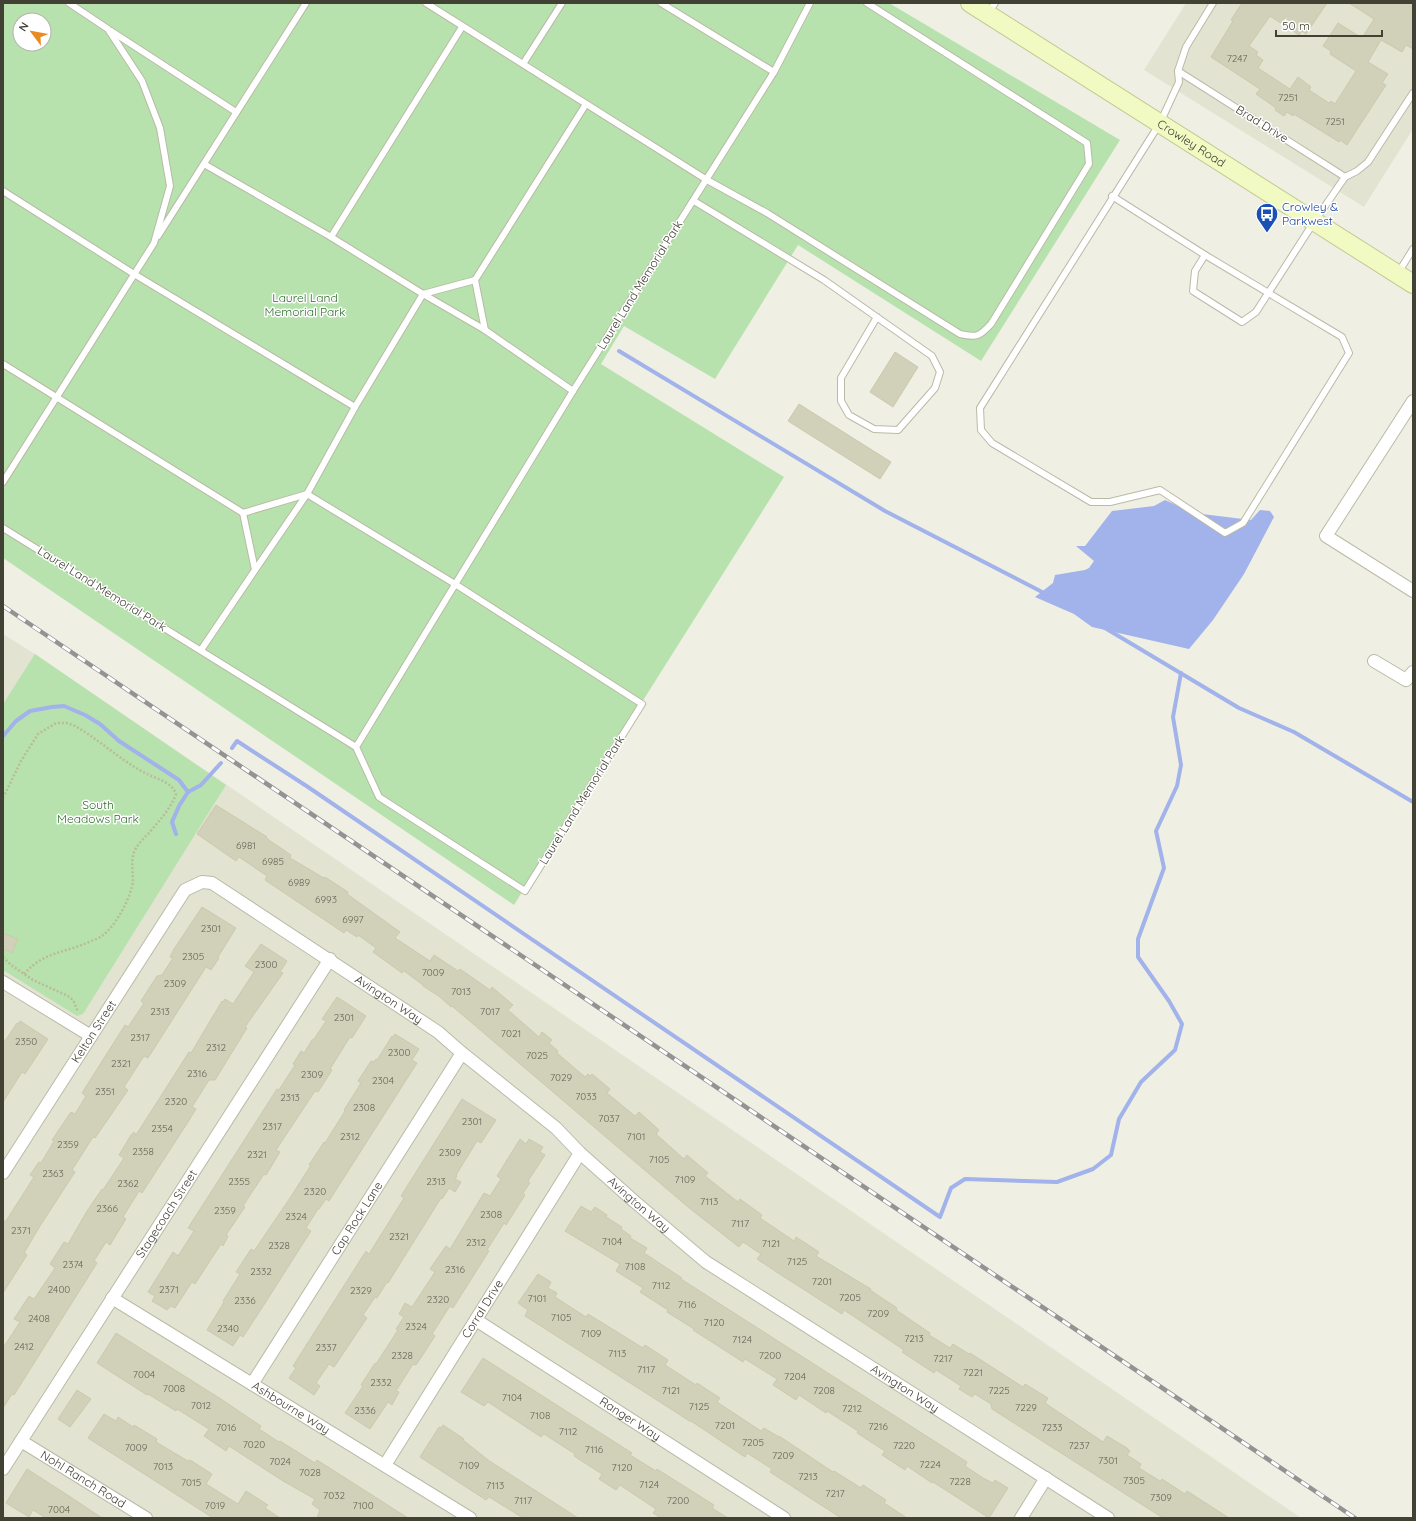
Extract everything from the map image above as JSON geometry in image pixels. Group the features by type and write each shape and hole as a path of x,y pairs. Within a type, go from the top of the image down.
{"main road":[{"name":"Crowley Road","path":"970,3 991,9 1160,123 1413,284"}],"street":[{"path":"1413,401 1326,536 1413,591"},
{"path":"1374,661 1406,680 1413,672"},
{"name":"Avington Way","path":"185,890 202,882 212,883 330,959 438,1032 556,1128 580,1153 706,1262 1108,1518"},
{"name":"Kelton Street","path":"3,1173 185,890"},
{"name":"Stagecoach Street","path":"3,1469 330,959"},
{"path":"3,982 91,1036"},
{"name":"Cap Rock Lane","path":"252,1384 462,1053"},
{"name":"Corral Drive","path":"385,1465 580,1153"},
{"name":"Ashbourne Way","path":"112,1298 470,1518"},
{"name":"Ranger Way","path":"476,1320 784,1518"},
{"name":"Nohl Ranch Road","path":"21,1441 146,1518"},
{"path":"1021,1518 1046,1478"}],"lane":[{"path":"69,3 236,112"},
{"path":"3,482 306,3"},
{"path":"426,3 707,180 767,213 960,334 970,336 981,334 991,324 1089,164 1087,143 867,3"},
{"path":"523,64 562,3"},
{"path":"660,3 774,72"},
{"name":"Laurel Land Memorial Park","path":"356,747 572,391 774,72 810,3"},
{"path":"1112,196 1205,255 1342,337 1348,352 1243,523 1225,533 1160,490 1110,502 1091,502 992,443 981,430 980,408 1112,196 1160,123 1179,82 1178,71 1186,47 1213,3"},
{"path":"331,237 462,26"},
{"path":"108,29 142,81 160,128 170,186 154,243"},
{"name":"Brad Drive","path":"1178,71 1345,177"},
{"path":"1205,255 1194,271 1193,291 1242,322 1256,312 1345,177 1357,171 1368,162 1413,93"},
{"path":"201,650 307,494 355,407 423,294 475,280 586,104"},
{"path":"204,164 331,237 423,294 485,330 572,391"},
{"path":"3,191 134,274 355,407"},
{"path":"694,200 824,280 932,356 940,372 934,388 898,430 874,429 849,414 841,401 841,378 877,318"},
{"path":"1397,274 1413,249"},
{"path":"475,280 485,330"},
{"path":"3,364 243,513 255,570"},
{"path":"243,513 307,494"},
{"name":"Laurel Land Memorial Park","path":"3,528 356,747 379,797 525,891 642,704 455,584 307,494"}],"path":[{"path":"3,798 21,761 38,734 56,723 66,723 75,726 133,766 167,783 174,789 176,794 167,811 136,847 133,855 133,882 129,896 113,925 102,936 86,944 44,957 32,965 24,974"},
{"path":"3,957 24,974 73,1000 79,1016 74,1025"}],"shaded area":[{"path":"1186,3 1413,3 1413,129 1364,207 1144,70"},
{"path":"3,634 35,654 1301,1518 3,1518"}],"green space":[{"name":"Laurel Land Memorial Park","path":"3,3 889,3 1120,140 981,361 798,245 715,379 624,326 601,364 784,477 514,905 3,558"},
{"name":"South Meadows Park","path":"35,654 226,785 83,1014 77,1016 3,970 3,704"}],"water":[{"path":"1165,500 1194,513 1251,520 1260,510 1270,511 1274,517 1244,574 1213,620 1189,649 1092,627 1074,614 1035,597 1053,583 1055,575 1089,568 1094,561 1076,546 1085,546 1112,511 1154,506"}],"building":[{"path":"1242,3 1327,3 1306,34 1302,31 1299,35 1270,16 1249,46 1258,52 1256,55 1263,60 1258,68 1290,89 1298,77 1311,87 1309,90 1329,103 1331,101 1335,104 1356,71 1330,54 1331,51 1323,46 1338,23 1362,38 1374,19 1349,3 1413,3 1413,49 1406,45 1402,52 1381,40 1368,62 1388,74 1382,83 1386,85 1347,145 1340,140 1339,142 1294,114 1293,116 1287,112 1284,116 1275,110 1276,108 1256,94 1260,89 1211,57"},
{"path":"895,352 918,367 893,407 870,392"},
{"path":"799,404 891,462 880,479 788,421"},
{"path":"216,805 267,837 266,838 291,855 290,858 324,878 325,877 348,892 347,894 400,932 395,938 430,961 434,955 458,971 460,969 490,990 492,987 513,1005 508,1010 539,1037 542,1032 552,1040 549,1043 558,1051 557,1053 585,1077 588,1074 590,1076 592,1074 610,1089 607,1093 635,1116 639,1112 659,1130 656,1134 684,1159 687,1155 708,1173 705,1176 738,1202 740,1199 762,1215 760,1218 794,1241 796,1237 819,1252 816,1256 871,1289 870,1290 897,1308 896,1310 930,1333 929,1335 950,1348 953,1344 969,1354 970,1353 1023,1387 1025,1384 1048,1398 1045,1403 1103,1442 1107,1436 1127,1448 1130,1451 1127,1455 1141,1464 1139,1468 1160,1481 1162,1479 1185,1494 1187,1491 1229,1518 1163,1518 992,1409 991,1404 975,1394 972,1397 959,1389 961,1386 936,1370 934,1373 902,1352 904,1350 844,1310 842,1314 778,1273 757,1259 761,1254 743,1242 739,1247 688,1207 452,1006 451,1007 440,997 404,971 402,973 373,952 376,948 358,935 357,937 346,930 344,933 265,880 267,876 239,857 236,861 197,834"},
{"path":"202,907 236,928 211,970 206,967 148,1058 144,1056 124,1087 128,1090 95,1138 93,1137 72,1170 75,1172 40,1226 24,1253 27,1255 3,1293 3,1221 6,1221 34,1177 30,1175 39,1162 41,1163 54,1141 52,1140 71,1112 75,1114 86,1096 82,1093 125,1025 128,1027 144,1003 141,1001 157,976 162,975 173,958 170,957 174,949"},
{"path":"3,933 18,939 12,953 3,949"},
{"path":"261,944 287,961 280,972 283,973 245,1027 247,1028 215,1080 209,1080 192,1107 196,1109 188,1122 142,1193 139,1191 123,1217 126,1219 110,1245 106,1242 94,1261 97,1263 14,1395 12,1394 3,1408 3,1348 20,1322 14,1319 29,1296 34,1299 55,1268 50,1264 64,1242 68,1244 87,1211 124,1158 119,1155 131,1135 134,1132 136,1135 189,1052 191,1053 222,1001 223,1002 225,999 233,1004 254,972 245,966"},
{"path":"337,997 366,1016 352,1038 350,1037 318,1092 315,1091 276,1150 280,1152 266,1175 264,1174 243,1206 245,1207 226,1235 228,1236 223,1246 221,1244 195,1284 192,1282 175,1308 171,1306 167,1310 152,1301 155,1296 148,1292 173,1252 178,1256 194,1231 188,1228 277,1089 279,1090 295,1065 293,1064 301,1051 304,1053 326,1021 322,1019"},
{"path":"20,1021 48,1039 25,1074 22,1072 3,1102 3,1044 17,1023 18,1024"},
{"path":"395,1034 419,1049 412,1060 417,1063 329,1201 326,1199 318,1209 306,1228 311,1231 260,1311 243,1337 240,1335 233,1346 207,1330 240,1274 236,1272 251,1249 254,1251 290,1198 311,1165 309,1165 345,1111 344,1110 361,1083 358,1081 371,1061 374,1062 376,1059 377,1060 392,1036 393,1037"},
{"path":"462,1099 496,1120 481,1143 477,1141 456,1175 457,1176 455,1179 461,1182 455,1192 449,1188 442,1199 441,1198 388,1283 387,1282 377,1298 375,1297 363,1315 367,1318 334,1367 329,1364 316,1383 320,1386 314,1395 289,1378 296,1368 293,1366 366,1251 369,1254 404,1198 401,1196"},
{"path":"520,1139 526,1144 529,1139 543,1147 540,1152 545,1155 528,1181 530,1183 523,1193 525,1195 506,1225 504,1223 487,1250 489,1251 453,1308 450,1306 432,1334 435,1336 424,1353 416,1365 413,1364 396,1391 399,1392 392,1405 388,1402 370,1429 345,1413 363,1386 361,1385 375,1363 376,1364 398,1330 396,1329 404,1317 399,1314 405,1303 412,1307 435,1272 430,1269 446,1246 450,1249 484,1193 490,1196 501,1179 497,1176"},
{"path":"581,1206 591,1212 595,1207 607,1215 606,1217 622,1227 621,1229 631,1236 630,1238 647,1248 644,1253 682,1278 681,1279 967,1462 965,1466 983,1478 993,1483 995,1480 1008,1488 989,1518 907,1466 905,1470 882,1455 885,1451 827,1411 826,1413 799,1395 796,1400 773,1385 777,1379 745,1359 743,1362 693,1330 694,1329 667,1312 668,1310 640,1292 643,1288 616,1271 620,1264 565,1231"},
{"path":"538,1274 551,1282 548,1288 557,1293 555,1297 586,1317 588,1314 643,1348 645,1345 668,1360 665,1365 696,1385 697,1383 720,1398 717,1402 761,1431 764,1428 779,1436 833,1472 834,1471 861,1488 863,1485 886,1500 884,1503 907,1518 841,1518 770,1472 772,1469 747,1453 745,1457 525,1316 528,1310 518,1303"},
{"path":"116,1333 221,1399 261,1426 259,1429 279,1442 280,1441 315,1463 317,1460 408,1518 317,1518 320,1510 312,1504 315,1499 283,1481 229,1446 226,1451 204,1436 209,1429 177,1409 176,1411 148,1394 147,1395 97,1363"},
{"path":"483,1358 632,1453 630,1455 656,1471 657,1469 714,1505 712,1508 728,1518 661,1518 653,1513 656,1509 620,1485 616,1490 599,1479 602,1474 544,1434 541,1437 488,1402 484,1406 461,1392"},
{"path":"77,1390 91,1399 70,1427 58,1419"},
{"path":"104,1414 116,1421 118,1417 133,1427 134,1425 157,1439 156,1442 188,1461 190,1460 212,1474 206,1484 238,1504 246,1491 268,1505 265,1508 280,1518 213,1518 88,1438"},
{"path":"443,1425 464,1439 463,1440 488,1460 578,1518 523,1518 489,1497 486,1500 420,1457 439,1427 441,1428"},
{"path":"27,1469 102,1518 46,1518 33,1510 29,1517 6,1503"}],"waterway":[{"path":"619,351 885,511 1046,594"},
{"path":"1105,628 1239,708 1294,732 1413,802"},
{"path":"232,748 237,741 308,787 940,1217 951,1188 965,1179 1057,1182 1093,1169 1111,1155 1119,1119 1141,1082 1175,1050 1182,1024 1169,1001 1138,957 1138,939 1164,868 1156,831 1177,786 1181,765 1173,717 1181,673"},
{"path":"3,736 16,721 30,711 64,706 85,715 100,724 119,741 179,780 188,792"},
{"path":"176,834 172,822 179,806 188,792 201,785 221,763"}],"railway":[{"path":"3,606 1355,1518"}],"place":[{"name":"Crowley & Parkwest","path":"1267,234"}]}
